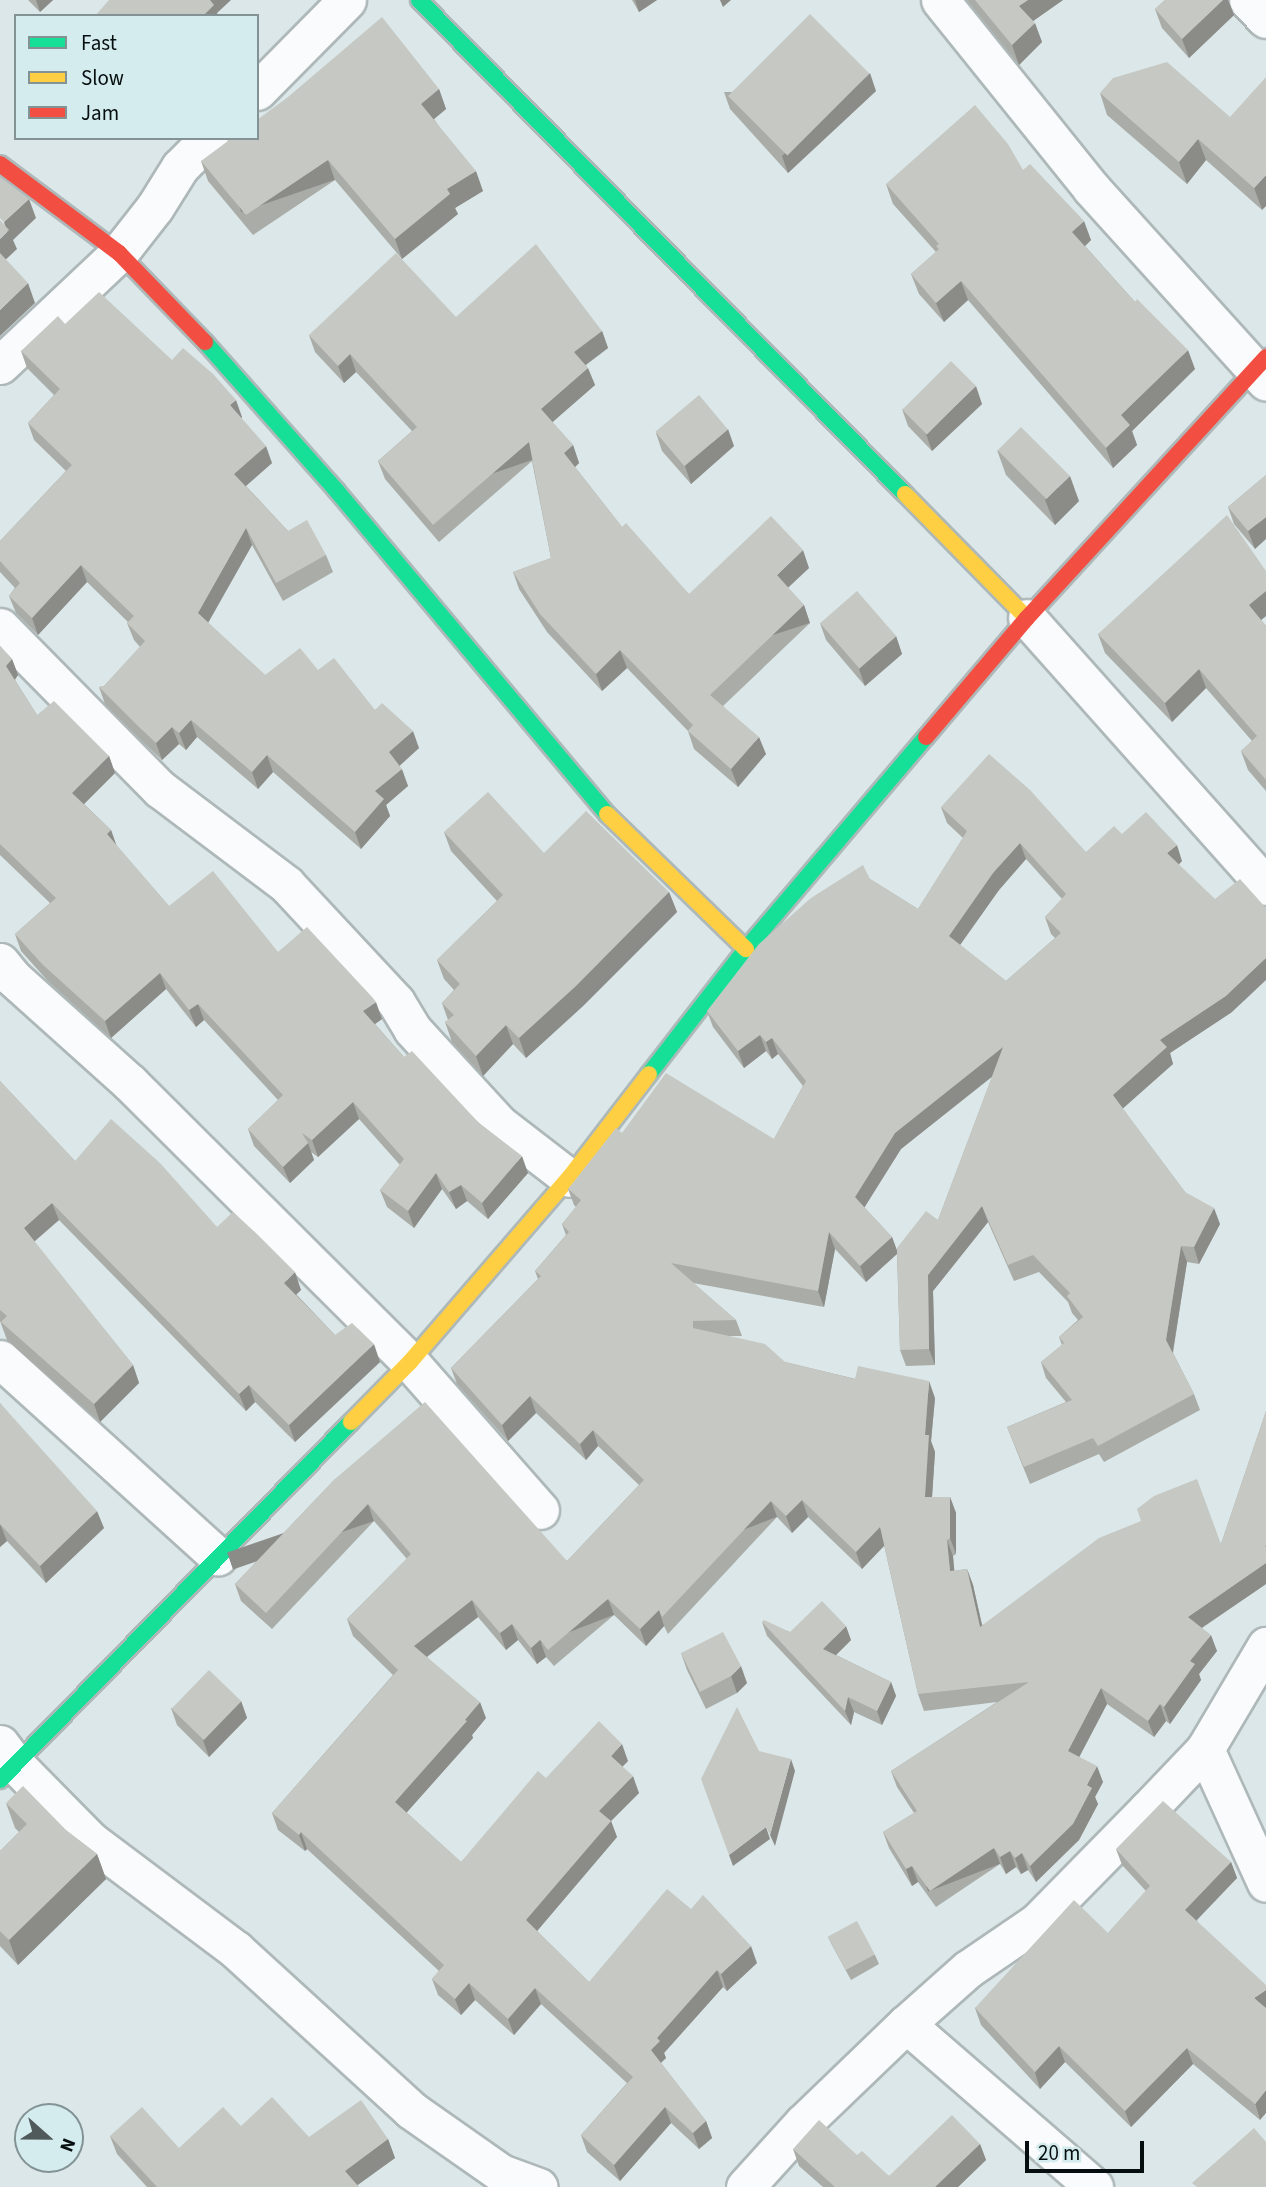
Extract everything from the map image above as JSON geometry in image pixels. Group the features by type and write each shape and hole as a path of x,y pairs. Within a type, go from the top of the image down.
{"street":[{"path":"259,90 347,0"},
{"path":"419,0 1027,618 1266,886"},
{"path":"539,2187 501,2173 411,2109 236,1950 91,1841 5,1763 218,1557 410,1362 569,1178 746,949 1027,618 1262,370 1091,188 940,0"},
{"path":"1248,0 1266,19"},
{"path":"0,365 119,253 155,207 180,167 207,140"},
{"path":"0,164 119,253 183,317 336,490 608,815 746,949"},
{"path":"0,627 160,789 286,884 396,1002 411,1028 499,1124 569,1178"},
{"path":"0,962 12,977 130,1083 410,1362 540,1510"},
{"path":"0,1359 218,1557"},
{"path":"745,2187 803,2123 906,2024 968,1969 1037,1922 1205,1749 1266,1646"},
{"path":"1205,1749 1266,1883"},
{"path":"906,2024 1094,2187"}],"building":[{"path":"109,0 210,0 214,5 205,14 97,14"},
{"path":"975,0 1028,0 1019,6 1035,23 1012,45"},
{"path":"1165,0 1223,0 1182,39 1155,9"},
{"path":"810,14 869,73 787,155 728,96"},
{"path":"382,17 439,89 421,104 476,171 447,189 450,194 395,239 328,160 246,215 201,161 229,140 259,140 259,119"},
{"path":"1167,62 1230,117 1266,77 1266,175 1254,188 1198,139 1179,162 1100,93 1113,78"},
{"path":"975,105 1008,144 1023,170 1030,164 1084,221 1072,232 1135,302 1137,299 1188,350 1121,415 1130,425 1106,448 961,281 936,303 911,274 939,249 936,246 939,244 886,184"},
{"path":"0,177 29,199 4,222 0,218"},
{"path":"0,220 9,230 0,239"},
{"path":"536,244 602,331 574,352 588,368 541,409 573,445 564,453 622,527 626,523 689,594 771,516 803,550 777,575 804,605 710,695 759,737 731,769 688,731 693,725 620,650 596,674 540,614 513,572 551,558 529,442 433,525 378,461 417,427 350,354 338,366 309,335 396,253 456,317"},
{"path":"0,253 28,283 0,310"},
{"path":"99,292 172,360 183,348 213,374 236,400 230,405 266,446 234,474 288,531 307,520 326,555 276,583 246,528 198,613 265,675 300,648 318,670 334,658 375,710 382,703 413,731 389,752 402,769 375,791 384,799 355,832 267,755 252,772 191,720 179,733 172,727 156,743 138,726 99,687 104,686 145,641 127,623 134,616 81,565 32,618 9,596 20,583 0,561 0,541 72,465 28,423 60,389 21,351 58,316 65,324"},
{"path":"951,361 976,386 927,435 902,410"},
{"path":"699,395 728,429 684,466 655,432"},
{"path":"1021,427 1070,476 1046,499 998,450"},
{"path":"1266,475 1266,517 1248,531 1228,507"},
{"path":"1227,515 1266,571 1266,591 1249,605 1266,626 1266,780 1241,751 1257,736 1199,669 1165,703 1098,634"},
{"path":"857,591 896,636 859,668 820,623"},
{"path":"0,646 12,659 6,666 37,715 54,701 109,756 72,793 111,830 107,834 169,906 213,871 278,952 307,927 376,1002 363,1011 404,1057 412,1051 478,1122 522,1156 482,1203 461,1185 449,1192 436,1173 408,1211 380,1190 404,1159 353,1102 312,1140 302,1133 308,1143 283,1167 248,1129 283,1095 198,1004 189,1010 160,973 105,1021 42,964 15,934 56,898 0,844"},
{"path":"989,754 1030,790 1086,852 1114,826 1122,834 1146,812 1177,845 1167,853 1215,899 1240,879 1266,908 1266,958 1226,996 1160,1040 1167,1047 1113,1095 1185,1192 1214,1208 1194,1247 1181,1246 1166,1340 1194,1394 1098,1446 1093,1438 1024,1467 1007,1427 1072,1400 1041,1362 1064,1343 1059,1337 1083,1317 1067,1296 1070,1293 1033,1255 1008,1265 982,1206 928,1275 929,1349 900,1350 897,1248 926,1211 938,1220 1003,1047 895,1133 855,1197 892,1237 860,1266 829,1232 818,1291 671,1263 736,1320 693,1321 693,1328 765,1344 785,1362 855,1379 858,1366 929,1381 925,1435 929,1435 925,1497 950,1497 950,1538 947,1540 950,1571 967,1569 980,1627 1099,1538 1141,1521 1137,1509 1154,1496 1197,1479 1221,1544 1266,1411 1266,1563 1188,1617 1211,1635 1190,1661 1195,1664 1164,1707 1160,1704 1148,1721 1101,1688 1068,1751 1097,1766 1087,1785 1092,1788 1073,1824 1030,1866 1022,1853 1015,1858 1010,1851 1000,1857 994,1848 930,1891 912,1866 906,1869 883,1832 917,1811 891,1771 1029,1682 918,1694 880,1527 856,1552 802,1500 786,1516 771,1501 662,1617 659,1610 640,1629 608,1599 548,1650 540,1640 531,1648 512,1624 500,1633 472,1600 414,1646 480,1702 465,1720 467,1721 395,1802 461,1862 538,1771 546,1778 599,1721 622,1744 611,1756 633,1776 599,1811 611,1821 526,1920 589,1982 667,1889 691,1909 703,1895 751,1946 721,1974 717,1970 657,2038 660,2041 651,2050 706,2121 693,2133 665,2107 614,2165 581,2135 633,2077 535,1988 508,2019 469,1983 455,1999 432,1979 444,1965 301,1832 299,1835 272,1813 398,1670 347,1619 411,1554 368,1504 266,1613 235,1584 335,1479 425,1402 567,1561 644,1480 593,1430 580,1444 530,1396 502,1425 451,1368 541,1276 535,1271 569,1232 562,1224 581,1200 568,1189 616,1128 622,1133 666,1073 774,1139 806,1081 772,1038 766,1042 760,1035 738,1051 707,1011 759,944 811,898 863,865 870,879 918,909 967,831 941,807","holes":["1020,843 1066,894 1045,917 1061,933 1006,981 949,936 993,873"]},
{"path":"488,792 544,853 586,811 669,892 576,986 519,1038 506,1025 476,1056 445,1022 454,1015 442,1003 460,984 437,960 503,895 444,832"},
{"path":"0,1081 75,1161 111,1119 160,1163 217,1227 233,1212 257,1234 295,1272 284,1283 335,1335 352,1323 374,1344 289,1425 249,1385 239,1394 52,1203 24,1228 133,1365 94,1404 1,1322 7,1316 0,1310"},
{"path":"0,1403 97,1511 40,1566 0,1524"},
{"path":"822,1601 846,1626 823,1649 891,1682 877,1711 848,1697 845,1711 762,1622 764,1620 790,1632"},
{"path":"723,1632 741,1666 731,1676 700,1692 681,1653"},
{"path":"209,1670 241,1701 204,1740 171,1709"},
{"path":"737,1707 759,1751 791,1759 770,1835 766,1827 729,1855 701,1779"},
{"path":"23,1786 67,1831 97,1854 9,1940 0,1931 0,1851 27,1824 6,1803"},
{"path":"1163,1801 1231,1862 1185,1910 1266,1985 1266,1990 1254,1998 1266,2008 1266,2090 1255,2104 1187,2048 1125,2111 1059,2046 1035,2072 975,2008 1074,1900 1108,1933 1150,1886 1116,1849"},
{"path":"857,1921 875,1955 846,1970 828,1936"},
{"path":"272,2097 309,2137 361,2100 388,2139 345,2171 359,2187 157,2187 110,2136 142,2107 179,2148 223,2107 241,2126"},
{"path":"952,2115 980,2144 935,2187 835,2187 793,2149 819,2120 857,2155 862,2151 889,2176"},
{"path":"1254,2128 1266,2142 1266,2187 1197,2187 1192,2183"}],"traffic: fast":[{"path":"419,0 905,494"},
{"path":"205,342 336,490 607,814"},
{"path":"649,1074 746,949 926,737"},
{"path":"0,1780 351,1422"}],"traffic: slow":[{"path":"905,494 1027,618"},
{"path":"607,814 746,949"},
{"path":"351,1422 410,1362 569,1178 649,1074"}],"traffic: jam":[{"path":"0,164 119,253 205,342"},
{"path":"926,737 1027,618 1266,357"}]}
